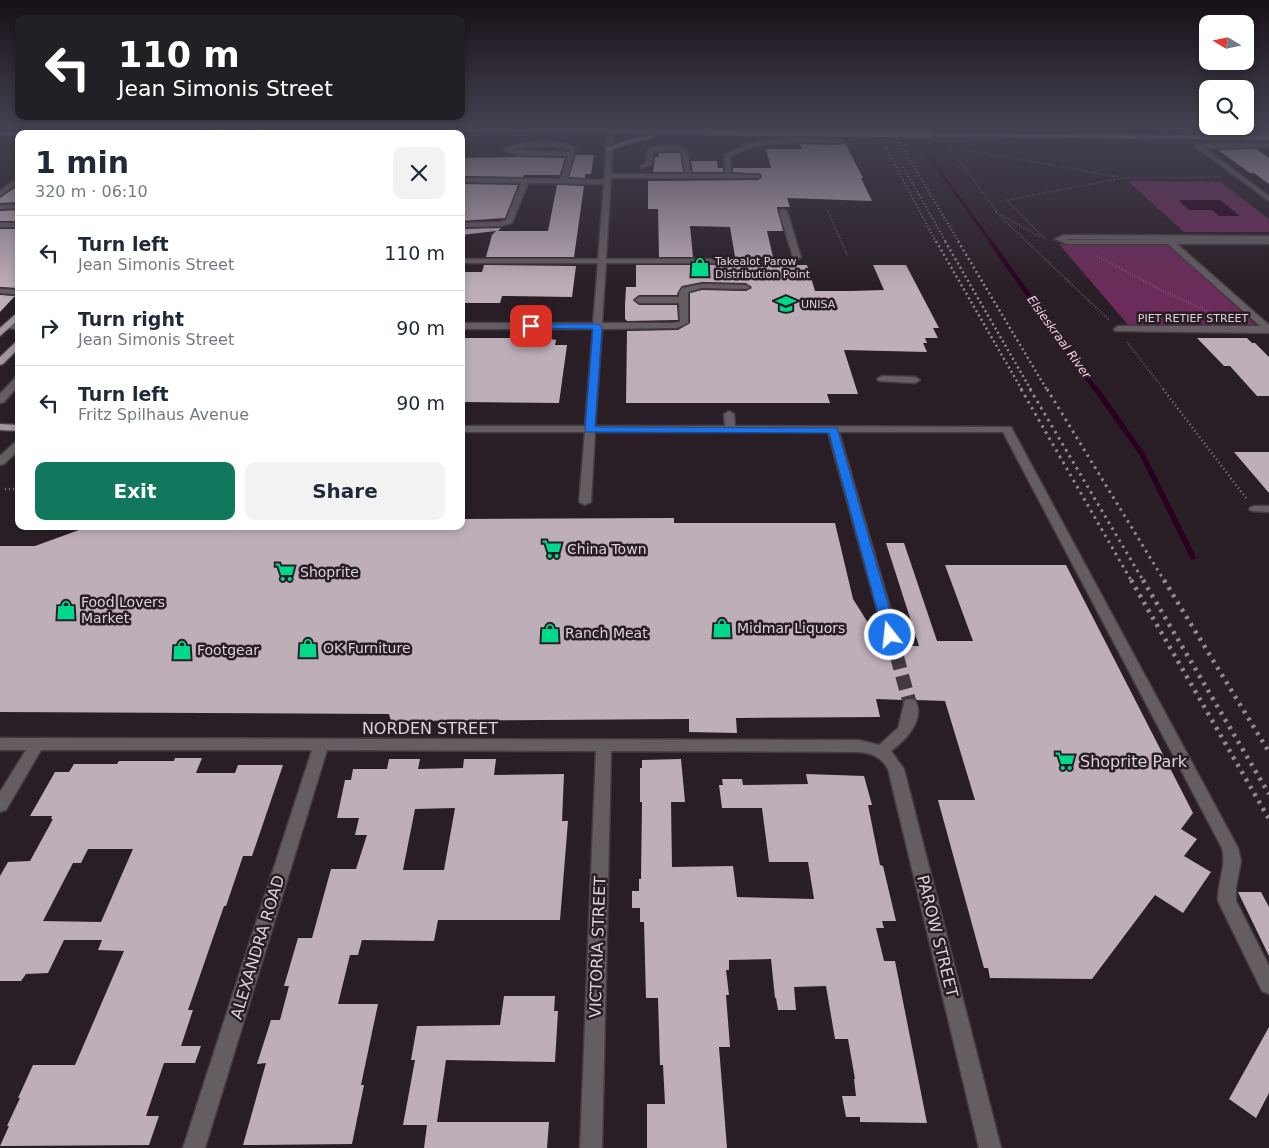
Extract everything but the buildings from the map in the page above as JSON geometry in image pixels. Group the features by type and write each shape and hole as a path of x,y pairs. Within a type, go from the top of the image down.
{"main road":[{"path":"0,333 15,318"},
{"path":"0,362 15,346"},
{"path":"0,427 15,428"}],"street":[{"path":"465,224 501,224 509,221 524,181"},
{"path":"546,181 572,181"},
{"path":"585,502 598,327 606,181"},
{"path":"1243,181 1269,200"},
{"path":"0,194 15,182"},
{"path":"1,207 15,206"},
{"path":"465,261 793,262 797,257 783,211"},
{"path":"0,225 15,224"},
{"path":"1062,240 1220,240 1269,238"},
{"path":"1168,240 1269,330"},
{"path":"1220,240 1269,242"},
{"path":"465,326 598,327 680,325 684,320 683,296 685,290 695,287 746,287 683,296 639,300"},
{"path":"0,291 15,293"},
{"path":"7,326 15,326"},
{"name":"PIET RETIEF STREET","path":"1118,329 1269,330"},
{"path":"882,379 915,380"},
{"path":"0,400 15,383"},
{"path":"729,414 730,430"},
{"path":"465,429 1007,429 1230,848 1234,860 1232,873 1226,886 1227,901 1269,985"},
{"path":"833,430 890,635"},
{"path":"0,462 15,448"},
{"path":"1254,509 1269,509"},
{"path":"881,751 901,737 907,728 910,717 910,704"},
{"name":"NORDEN STREET","path":"0,744 859,746 881,751"},
{"path":"0,806 37,744"},
{"name":"ALEXANDRA ROAD","path":"194,1148 321,745"},
{"name":"VICTORIA STREET","path":"591,1148 604,746"},
{"name":"PAROW STREET","path":"881,751 893,762 896,769 990,1148"}],"path":[{"path":"973,181 996,212 1118,329 1254,509"},
{"path":"1045,239 1007,200 1109,181"},
{"path":"828,210 848,257"},
{"path":"996,212 1045,239 1062,240 1115,264 1163,291 1246,329"},
{"path":"4,489 15,489"}],"shaded area":[{"path":"1128,181 1221,182 1269,219 1269,232 1184,232"},
{"path":"1178,200 1220,200 1240,216 1219,216 1212,210 1189,210"},
{"path":"1059,244 1169,245 1257,326 1129,326"}],"waterway":[{"name":"Elsieskraal River","path":"947,181 991,242"},
{"name":"Elsieskraal River","path":"990,241 1096,390"},
{"name":"Elsieskraal River","path":"1096,389 1142,454 1193,557"}],"tunnel":[{"path":"891,635 910,704"}],"railway":[{"path":"903,181 936,242"},
{"path":"911,181 946,242"},
{"path":"922,181 959,242"},
{"path":"936,241 1022,390"},
{"path":"945,241 1031,390"},
{"path":"958,241 1047,390"},
{"path":"1021,389 1132,582"},
{"path":"1030,389 1144,582"},
{"path":"1047,389 1165,582"},
{"path":"1131,580 1269,819"},
{"path":"1143,580 1269,794"},
{"path":"1164,580 1269,752"}],"place":[{"name":"Takealot Parow Distribution Point","path":"700,267"},
{"name":"UNISA","path":"786,304"},
{"name":"China Town","path":"552,549"},
{"name":"Shoprite","path":"285,572"},
{"name":"Food Lovers Market","path":"66,610"},
{"name":"Midmar Liquors","path":"722,628"},
{"name":"Ranch Meat","path":"550,633"},
{"name":"OK Furniture","path":"308,648"},
{"name":"Footgear","path":"182,650"},
{"name":"Shoprite Park","path":"1065,761"}],"route":[{"path":"531,326 598,327 595,344 590,430 833,430 890,635"}]}
